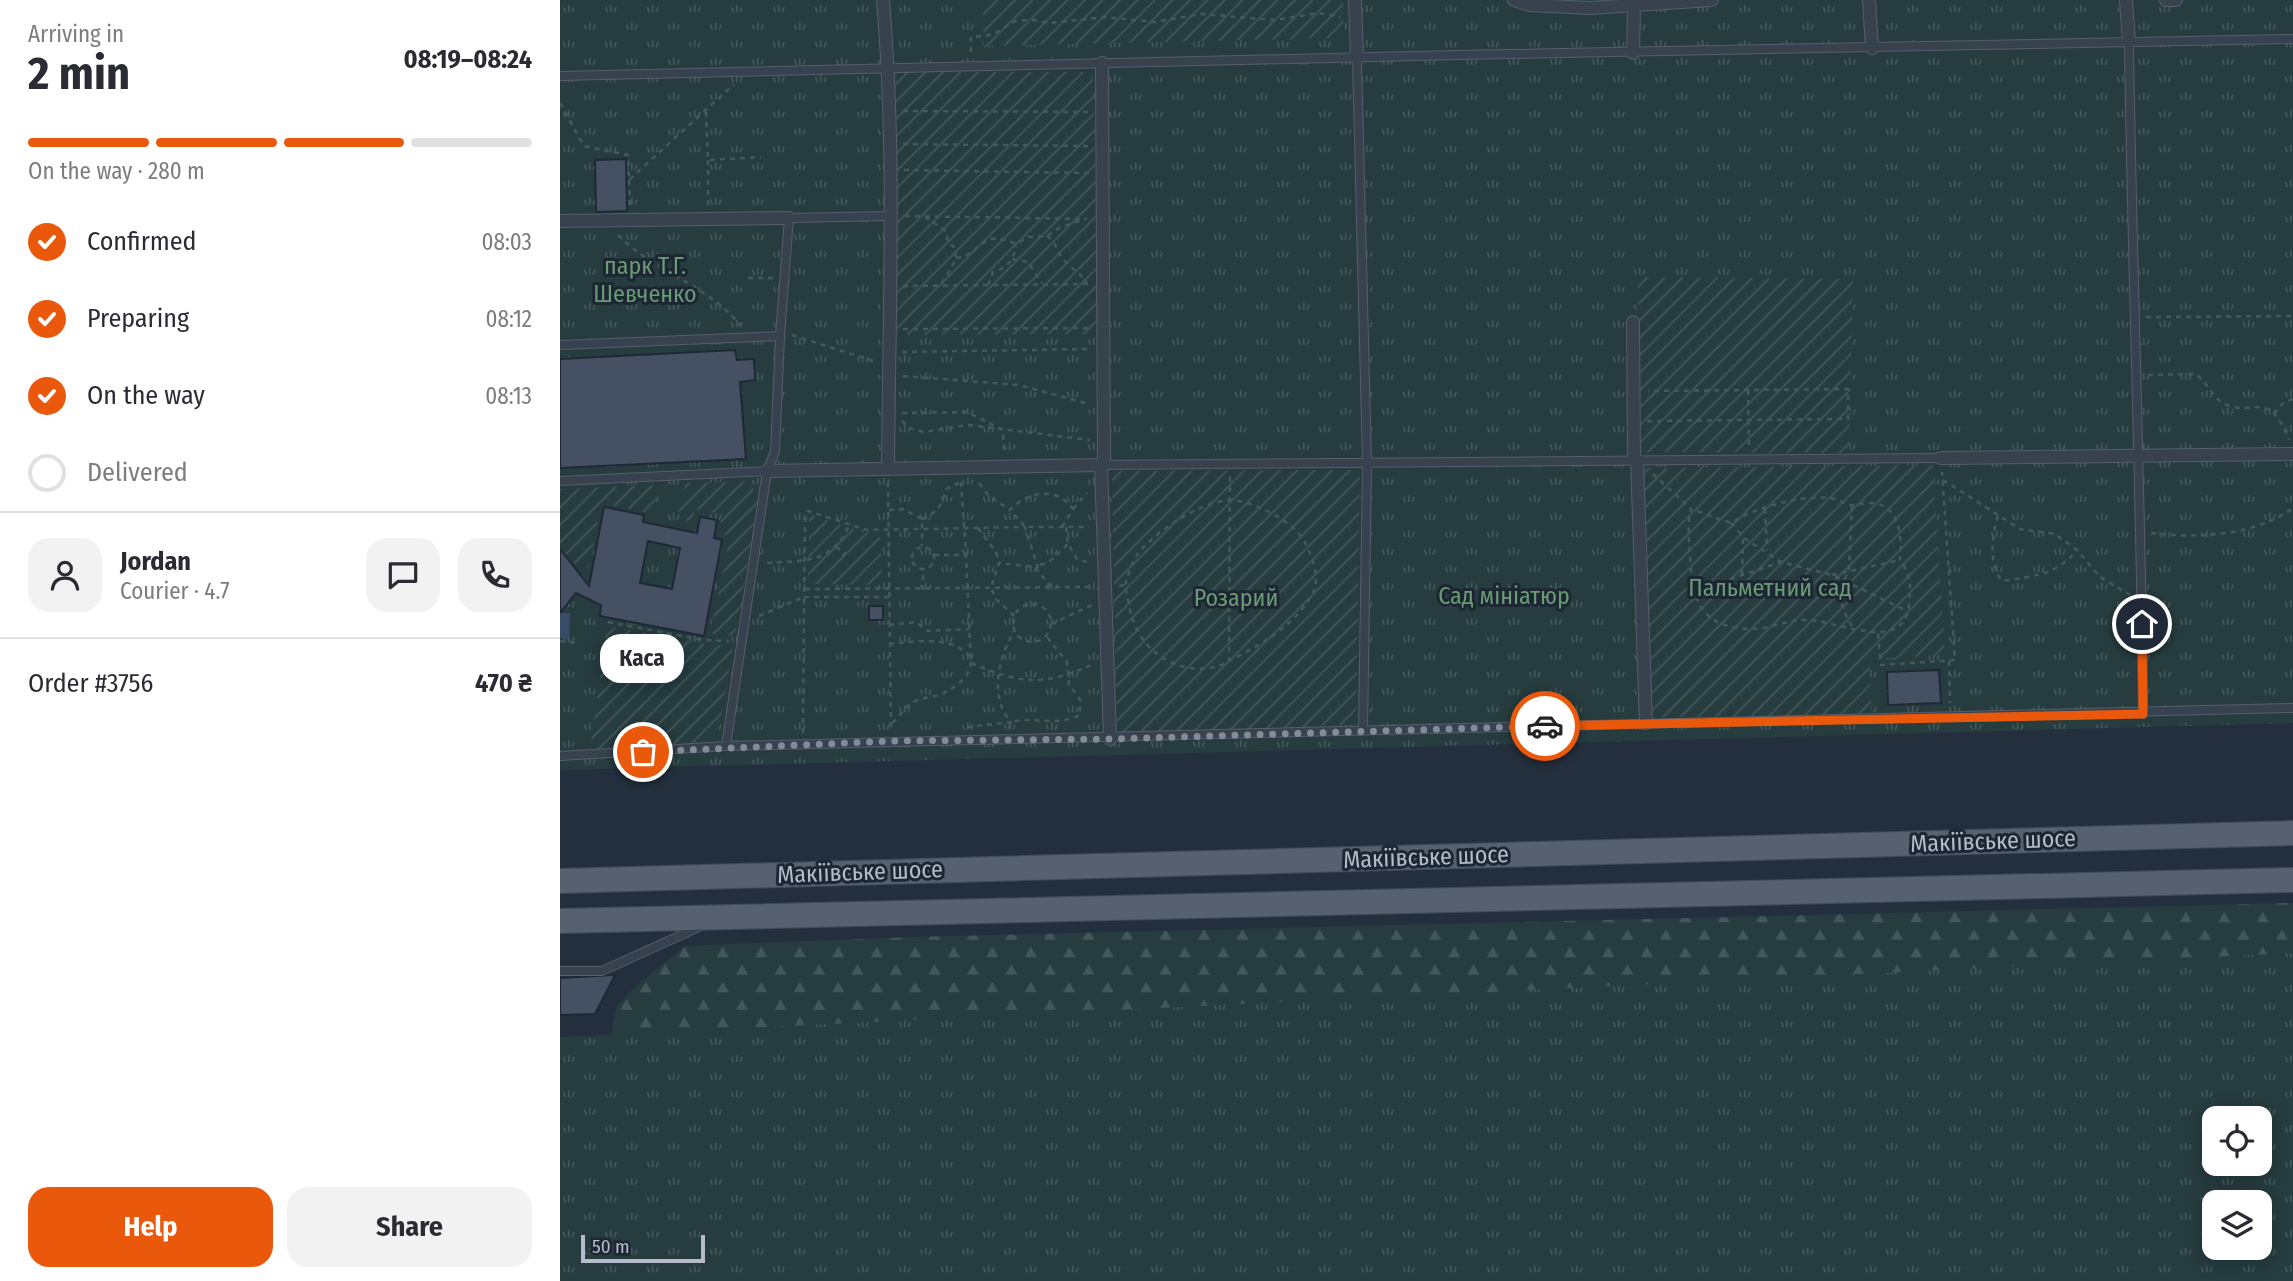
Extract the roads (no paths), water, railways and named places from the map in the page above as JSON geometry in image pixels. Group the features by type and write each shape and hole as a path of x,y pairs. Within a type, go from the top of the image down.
{"main road":[{"name":"Макіївське шосе","path":"560,881 2293,833"},
{"name":"Макіївське шосе","path":"560,921 2293,880"}],"street":[{"path":"883,0 888,67 890,170 891,413 888,468"},
{"path":"1354,0 1357,60"},
{"path":"1514,0 1553,7 1634,6 1712,0"},
{"path":"1869,0 1872,48"},
{"path":"2118,0 2128,0 2129,42"},
{"path":"2166,0 2176,0"},
{"path":"1633,53 1634,6"},
{"path":"1102,63 1101,219 1094,284 1102,328 1102,485 1111,739"},
{"path":"560,220 789,218"},
{"path":"1633,322 1634,421 1646,723"},
{"path":"1941,458 2290,454"},
{"path":"767,471 888,468 960,470 1004,466 1102,464"}],"lane":[{"path":"560,76 1199,59 1357,60 2293,39"},
{"path":"2129,42 2143,714"},
{"path":"1357,60 1367,463 1363,732"},
{"path":"726,746 767,471 775,452 783,279 789,218 890,216"},
{"path":"560,345 780,334"},
{"path":"1102,464 1941,458"},
{"path":"560,481 767,471"},
{"path":"560,756 726,746 891,741 1111,739 2293,708"},
{"path":"560,971 602,971 721,918"}],"water":[{"path":"560,613 570,613 569,639 560,638"}],"place":[{"name":"Каса","path":"643,752"}],"park label":[{"name":"парк Т.Г. Шевченко","path":"645,280"},
{"name":"Пальметний сад","path":"1770,588"},
{"name":"Сад мініатюр","path":"1504,596"},
{"name":"Розарий","path":"1236,598"}]}
